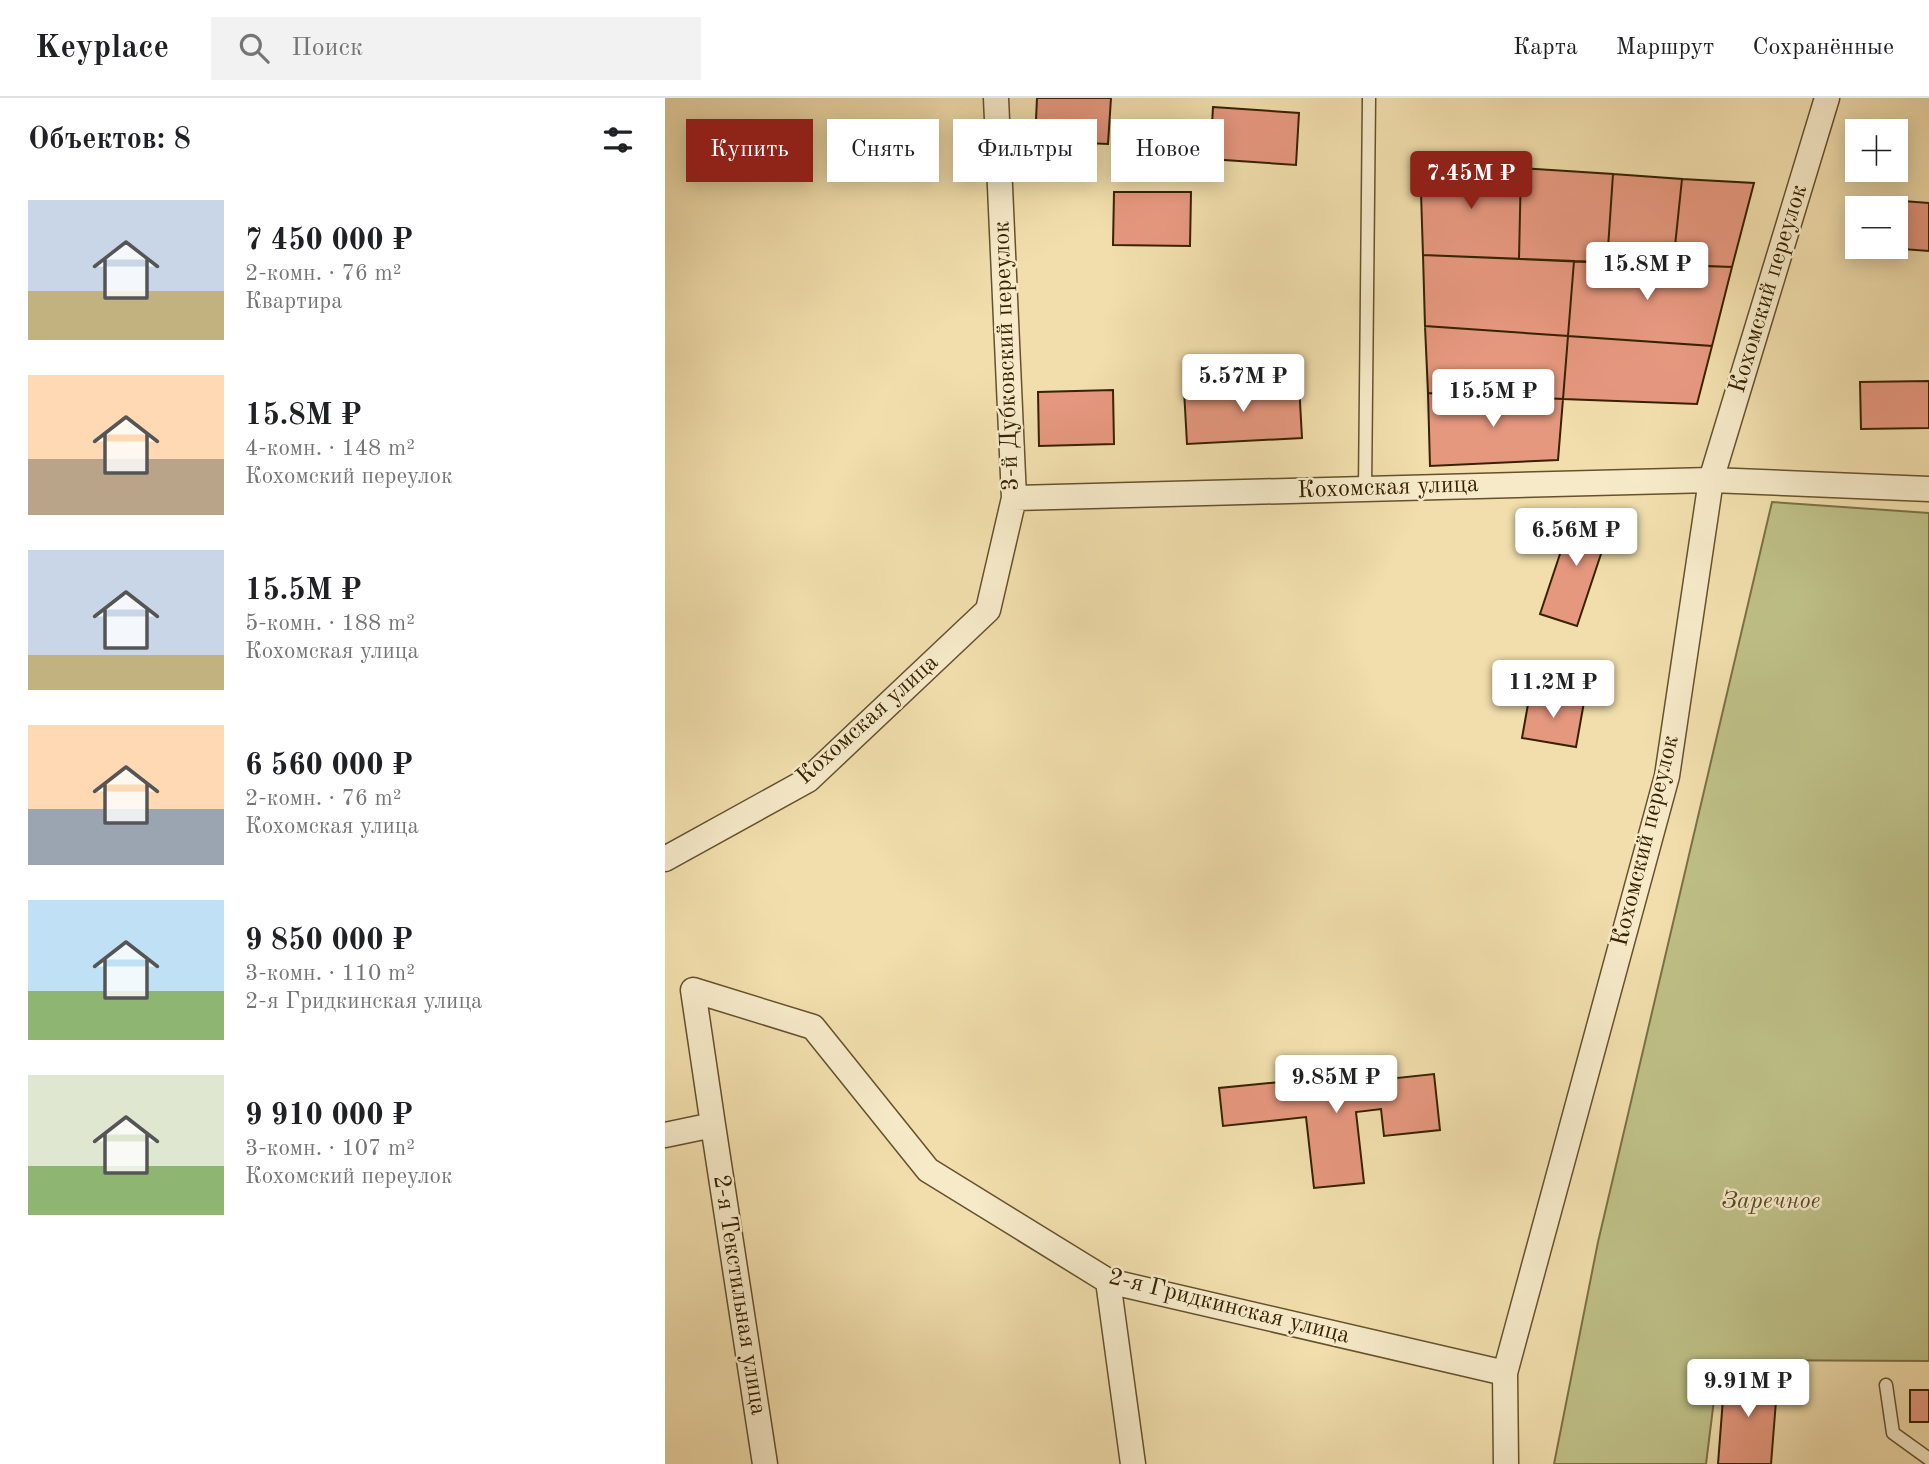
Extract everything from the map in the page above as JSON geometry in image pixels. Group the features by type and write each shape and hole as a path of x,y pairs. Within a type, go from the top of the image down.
{"street":[{"name":"3-й Дубковский переулок","path":"988,610 1014,498 996,98"},
{"name":"Кохомский переулок","path":"1506,1464 1505,1373 1667,776 1711,480 1827,98"},
{"name":"Кохомская улица","path":"1014,498 1711,480 1929,489"},
{"name":"Кохомская улица","path":"665,859 808,780 988,610"},
{"name":"2-я Гридкинская улица","path":"713,1125 693,990 813,1027 928,1170 1108,1281 1505,1373"},
{"path":"665,1135 713,1125"},
{"name":"2-я Текстильная улица","path":"713,1125 765,1464"},
{"path":"1108,1281 1133,1464"}],"lane":[{"path":"1365,489 1369,98"},
{"path":"1887,1385 1893,1433 1929,1459"}],"green space":[{"name":"Заречное","path":"1772,502 1929,513 1929,1361 1719,1360 1706,1464 1554,1464 1598,1242"}],"building":[{"path":"1037,98 1111,98 1108,144 1097,144 1097,119 1036,119"},
{"path":"1213,107 1299,113 1296,165 1224,160 1224,119 1212,119"},
{"path":"1420,162 1521,168 1519,259 1423,255"},
{"path":"1521,168 1613,174 1607,263 1519,259"},
{"path":"1613,174 1682,179 1673,265 1607,263"},
{"path":"1682,179 1754,183 1732,267 1673,265"},
{"path":"1114,192 1191,192 1190,246 1113,245"},
{"path":"1908,201 1929,203 1929,251 1908,249"},
{"path":"1423,255 1574,261 1568,336 1425,326"},
{"path":"1574,261 1732,267 1712,346 1568,336"},
{"path":"1425,326 1568,336 1563,399 1428,393"},
{"path":"1568,336 1712,346 1697,404 1563,399"},
{"path":"1929,381 1929,428 1861,429 1860,382"},
{"path":"1299,384 1302,438 1187,444 1184,390"},
{"path":"1113,390 1114,444 1039,446 1038,392"},
{"path":"1428,393 1563,399 1558,460 1430,466"},
{"path":"1575,509 1612,521 1577,626 1540,614"},
{"path":"1530,693 1584,702 1576,747 1522,738"},
{"path":"1344,1069 1344,1075 1359,1074 1360,1082 1434,1074 1440,1130 1384,1136 1381,1109 1356,1112 1364,1183 1314,1188 1306,1117 1223,1126 1219,1088 1310,1079 1310,1073"},
{"path":"1725,1372 1778,1376 1771,1464 1718,1464"},
{"path":"1910,1390 1929,1390 1929,1422 1910,1422"}]}
